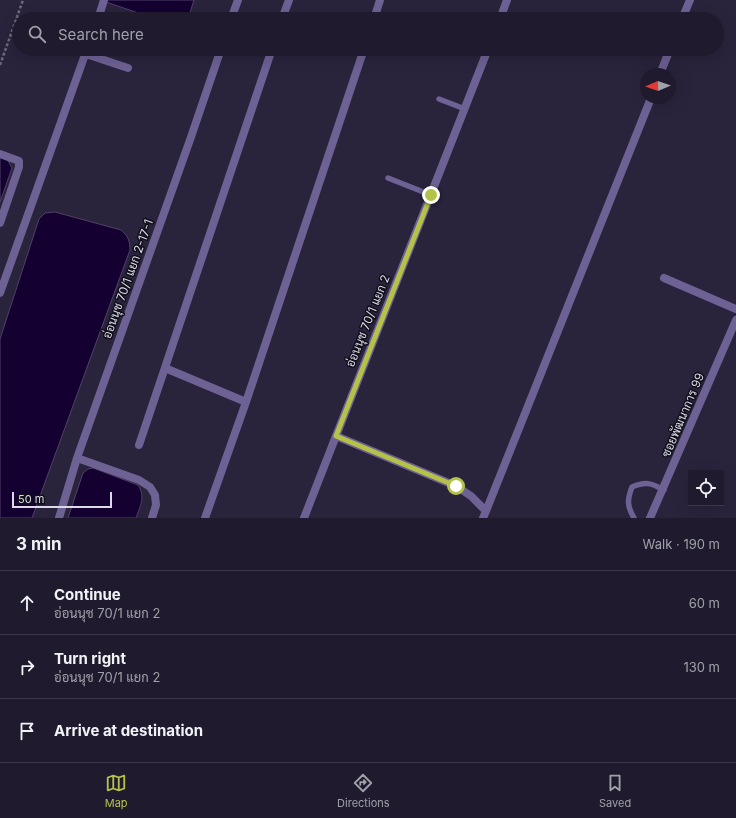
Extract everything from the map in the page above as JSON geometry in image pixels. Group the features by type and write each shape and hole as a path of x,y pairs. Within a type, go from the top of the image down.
{"street":[{"path":"100,12 104,0"},
{"path":"234,12 238,0"},
{"path":"284,12 288,0"},
{"path":"376,12 380,0"},
{"path":"503,12 507,0"},
{"path":"685,12 690,0"},
{"path":"0,293 86,56"},
{"path":"97,56 128,68"},
{"name":"อ่อนนุช 70/1 แยก 2-17-1","path":"59,518 77,458 219,56"},
{"path":"139,445 270,56"},
{"path":"205,518 246,402 362,56"},
{"name":"อ่อนนุช 70/1 แยก 2","path":"304,518 485,56"},
{"path":"662,68 667,56"},
{"path":"485,515 649,104"},
{"path":"0,154 18,161 19,166 0,223"},
{"path":"664,278 736,309"},
{"name":"ซอยพัฒนาการ 99","path":"650,518 664,490 736,320"},
{"path":"165,368 246,402"},
{"path":"336,436 456,486 471,496 485,515"},
{"path":"77,458 139,480 150,487 155,496 156,505 152,518"}],"lane":[{"path":"439,99 465,109"},
{"path":"388,178 431,195"},
{"path":"634,518 629,508 628,497 632,487 640,483 651,483 664,490"}],"path":[{"path":"19,12 23,0"},
{"path":"0,65 12,31"}],"shaded area":[{"path":"194,0 190,12 135,12 103,1"},
{"path":"0,155 7,159 12,168 0,202"},
{"path":"55,212 121,230 128,239 130,250 32,518 0,518 0,339 39,219 45,213"},
{"path":"93,468 138,485 142,498 136,518 68,518 83,473 88,469"}],"route":[{"path":"431,195 336,436 456,486"}]}
